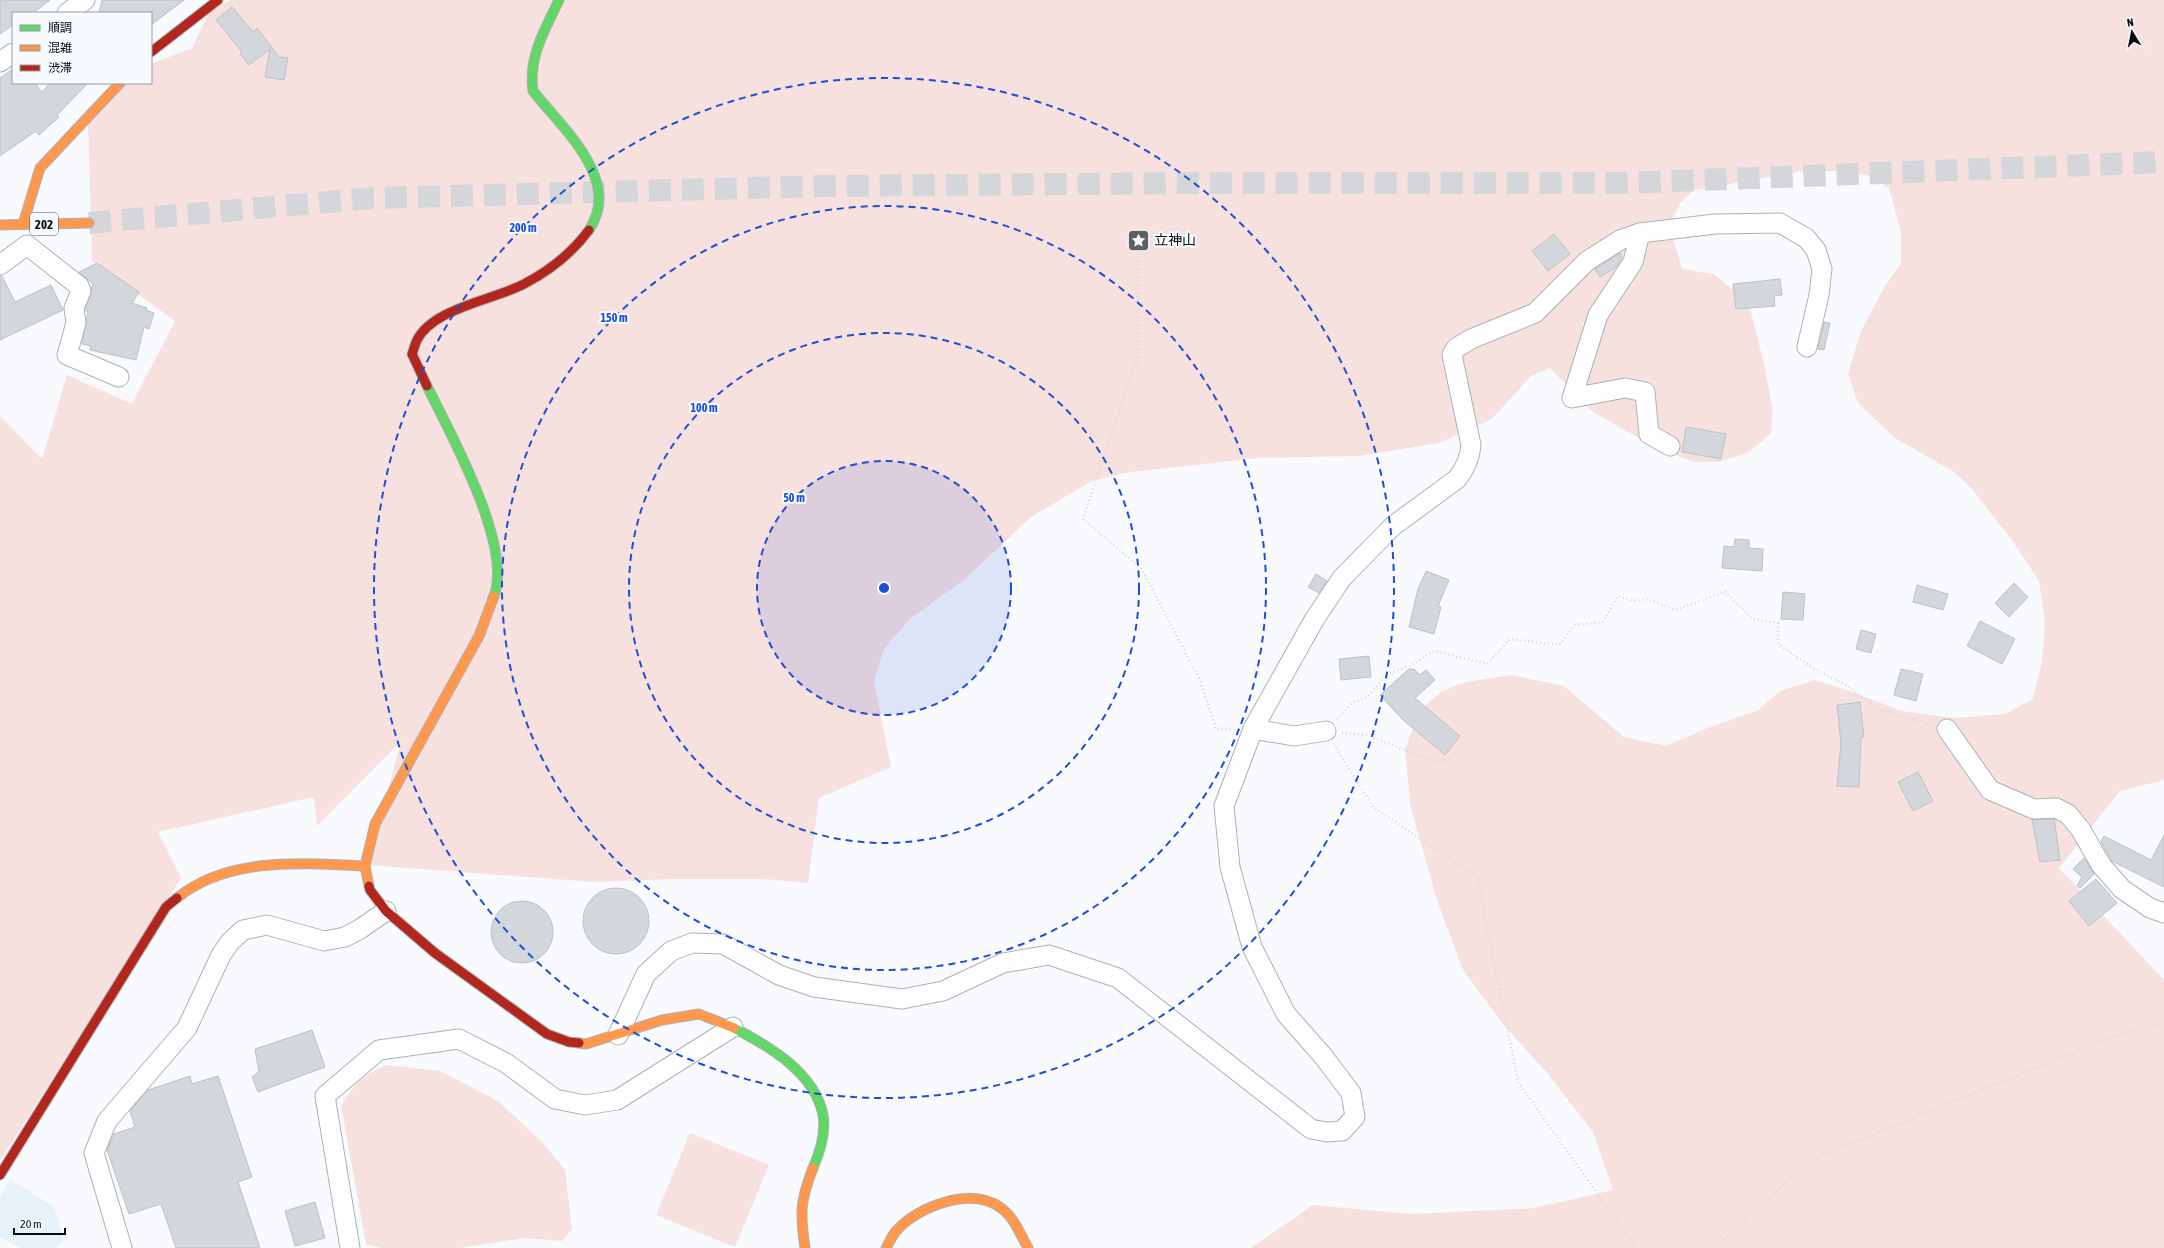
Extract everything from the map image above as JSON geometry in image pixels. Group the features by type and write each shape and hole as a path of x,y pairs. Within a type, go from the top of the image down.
{"main road":[{"path":"152,51 218,0"},
{"path":"559,0 532,62 530,79 533,91 588,163 596,178 601,196 589,231 581,242 562,259 524,285 442,317 424,329 414,343 412,354 478,492 494,546 497,566 496,591 479,636 375,824 365,866 370,890 386,911 435,953 547,1034 569,1042 586,1044 662,1020 699,1014 733,1027 765,1044 804,1077 823,1116 820,1149 803,1193 800,1215 805,1248"},
{"path":"23,224 40,168 119,84"},
{"name":"202","path":"0,224 89,223"},
{"path":"0,1175 158,921 174,900 207,880 240,869 271,866 365,866"},
{"path":"886,1248 898,1228 929,1208 946,1201 971,1198 994,1203 1013,1220 1028,1248"}],"street":[{"path":"0,62 12,54"},
{"path":"618,1035 646,974 671,950 692,943 723,944 778,975 814,987 902,999 943,991 1003,963 1049,955 1118,978 1311,1129 1327,1132 1342,1131 1355,1117 1351,1093 1323,1056 1286,1014 1252,947 1230,867 1224,806 1252,729 1314,620 1342,578 1393,526 1457,479 1463,471 1470,455 1471,446 1453,366 1452,354 1456,348 1471,339 1535,313 1587,261 1620,240 1640,233 1716,224 1780,223 1806,238 1816,250 1822,269 1819,295 1807,347"},
{"path":"1640,233 1633,262 1598,315 1572,398 1625,388 1645,392 1649,434 1670,446"},
{"path":"0,265 27,245 79,286 81,291 74,308 76,323 67,356 119,377"},
{"path":"1252,729 1294,736 1326,731"},
{"path":"1947,729 1990,790 2034,809 2056,808 2068,814 2081,830 2101,865 2122,889 2150,908 2164,913"},
{"path":"122,1248 94,1153 106,1121 187,1028 221,955 230,942 243,930 267,925 324,941 345,937 360,929 386,911"},
{"path":"350,1248 325,1096 380,1050 459,1039 506,1062 555,1099 585,1105 617,1100 733,1027"}],"path":[{"path":"1138,240 1138,357 1083,519 1141,568 1200,680 1216,729 1252,729"},
{"path":"1326,731 1352,703 1367,696 1387,674 1409,666 1434,652 1487,664 1510,638 1559,645 1575,625 1603,622 1618,596 1633,602 1648,599 1676,610 1725,592 1753,619 1778,623 1778,644 1813,668 1848,686 1878,709 1947,729"},
{"path":"1326,731 1366,735 1438,763 1458,753"},
{"path":"1326,731 1373,807 1477,877 1518,1082 1636,1248"},
{"path":"1715,1248 1810,1160 2109,1038 2158,1024 2164,1018"}],"shaded area":[{"path":"231,0 2164,0 2164,780 2120,791 2059,868 2164,980 2164,1248 1251,1248 1313,1205 1412,1214 1534,1208 1613,1190 1593,1132 1547,1073 1503,1024 1463,970 1436,897 1410,804 1405,749 1420,710 1442,691 1466,682 1511,675 1564,686 1624,737 1666,746 1705,729 1758,710 1780,691 1815,680 1847,690 1902,711 1954,718 2005,714 2033,699 2042,662 2045,621 2039,581 2011,539 1972,489 1954,472 1895,438 1858,403 1848,374 1861,331 1885,286 1901,263 1901,232 1889,188 1871,176 1840,171 1804,171 1694,190 1681,202 1669,225 1682,269 1714,274 1749,304 1765,368 1773,412 1771,433 1749,452 1720,462 1694,462 1656,448 1593,412 1550,368 1531,376 1492,419 1439,443 1359,456 1257,458 1124,473 1092,481 1031,517 965,579 910,619 884,649 874,681 891,767 819,798 808,883 764,879 672,879 595,882 368,865 401,741 317,826 314,797 158,832 181,878 0,1161 0,416 42,459 67,375 132,404 175,321 92,261 88,124 123,84 152,84 152,64 192,48 211,9"},
{"path":"386,1065 440,1071 498,1101 542,1142 565,1170 572,1229 562,1241 524,1238 459,1248 381,1248 366,1244 341,1106 350,1091 360,1081"},
{"path":"690,1133 769,1165 735,1247 656,1215"},
{"path":"10,1179 54,1207 64,1239 56,1248 21,1248 0,1237 0,1197"}],"building":[{"path":"0,0 50,0 34,12 12,12 12,26 0,34"},
{"path":"102,0 184,0 152,24 152,12 99,12"},
{"path":"232,7 253,32 257,28 279,57 288,58 284,80 265,77 270,49 249,65 240,54 242,52 216,20"},
{"path":"12,70 12,84 36,84 42,92 49,84 87,84 57,115 59,117 39,135 36,131 0,156 0,78"},
{"path":"1554,234 1570,254 1548,271 1532,251"},
{"path":"1620,253 1622,258 1616,267 1600,277 1595,269"},
{"path":"97,263 139,292 132,303 147,308 146,310 154,313 149,329 144,327 136,360 90,350 91,346 82,344 88,312 85,310 93,284 79,272"},
{"path":"0,276 2,276 15,302 51,285 63,310 0,340"},
{"path":"1780,279 1782,295 1774,296 1775,306 1736,309 1733,284"},
{"path":"1824,322 1830,323 1824,350 1818,349"},
{"path":"1686,427 1726,434 1721,459 1682,452"},
{"path":"1735,539 1749,540 1749,548 1763,549 1762,571 1722,568 1724,546 1734,547"},
{"path":"1426,571 1449,580 1438,606 1441,607 1434,634 1409,627 1418,589"},
{"path":"1316,574 1327,581 1319,593 1308,587"},
{"path":"2014,583 2028,597 2009,617 1995,603"},
{"path":"1917,585 1948,594 1943,610 1913,602"},
{"path":"1783,592 1805,594 1803,620 1781,619"},
{"path":"1980,621 2015,639 2002,664 1967,646"},
{"path":"1861,630 1876,634 1871,653 1856,649"},
{"path":"1369,656 1371,677 1341,680 1339,659"},
{"path":"1409,669 1414,669 1420,675 1426,670 1435,680 1415,698 1460,736 1445,755 1403,720 1380,695"},
{"path":"1901,669 1923,674 1916,701 1894,695"},
{"path":"1860,702 1864,737 1861,737 1859,787 1837,786 1841,743 1837,705"},
{"path":"1918,772 1933,801 1913,811 1898,782"},
{"path":"2054,819 2060,860 2040,862 2032,820"},
{"path":"2164,835 2164,887 2112,861 2101,842 2104,836 2151,860"},
{"path":"2084,858 2094,874 2080,888 2077,886 2082,877 2073,869"},
{"path":"2096,879 2117,903 2089,926 2069,901"},
{"path":"610,888 622,888 634,893 644,903 649,915 647,934 634,949 622,954 610,954 598,949 588,939 583,927 583,915 588,903 598,893"},
{"path":"522,901 534,903 544,910 551,920 553,932 551,944 544,954 534,961 522,963 510,961 500,954 493,944 491,932 493,920 500,910 510,903"},
{"path":"312,1030 325,1067 258,1092 252,1077 259,1072 255,1049"},
{"path":"190,1076 192,1084 218,1076 252,1177 238,1182 260,1248 176,1248 161,1204 129,1214 107,1150 114,1134 135,1127 130,1111 148,1090"},
{"path":"315,1202 325,1238 295,1246 285,1211"}],"tunnel":[{"path":"89,223 373,198 823,186 1190,183 1623,183 2164,162"}],"traffic: fast":[{"path":"559,0 543,33 535,55 532,79 533,91 572,138 585,156 594,174 599,192 598,211 589,230"},
{"path":"427,386 463,460 487,520 495,548 498,574 494,596"},
{"path":"734,1028 762,1043 789,1062 811,1086 818,1100 824,1122 822,1142 813,1168"}],"traffic: slow":[{"path":"23,224 40,168 119,84"},
{"path":"0,225 89,223"},
{"path":"369,886 365,866 375,824 479,636 494,596"},
{"path":"177,898 197,884 219,875 243,869 267,865 292,864 365,866"},
{"path":"579,1043 586,1044 662,1020 699,1014 734,1028"},
{"path":"805,1248 802,1225 802,1207 803,1199 813,1168"},
{"path":"886,1248 897,1230 918,1213 946,1202 961,1199 976,1199 989,1202 1001,1208 1010,1216 1028,1248"}],"traffic: jam":[{"path":"152,51 218,0"},
{"path":"427,386 412,354 417,340 425,329 436,320 450,312 511,290 533,279 560,261 589,230"},
{"path":"369,886 370,890 386,911 435,953 547,1034 569,1042 579,1043"},
{"path":"0,1175 166,907 177,898"}],"place":[{"name":"立神山","path":"1138,240"}]}
